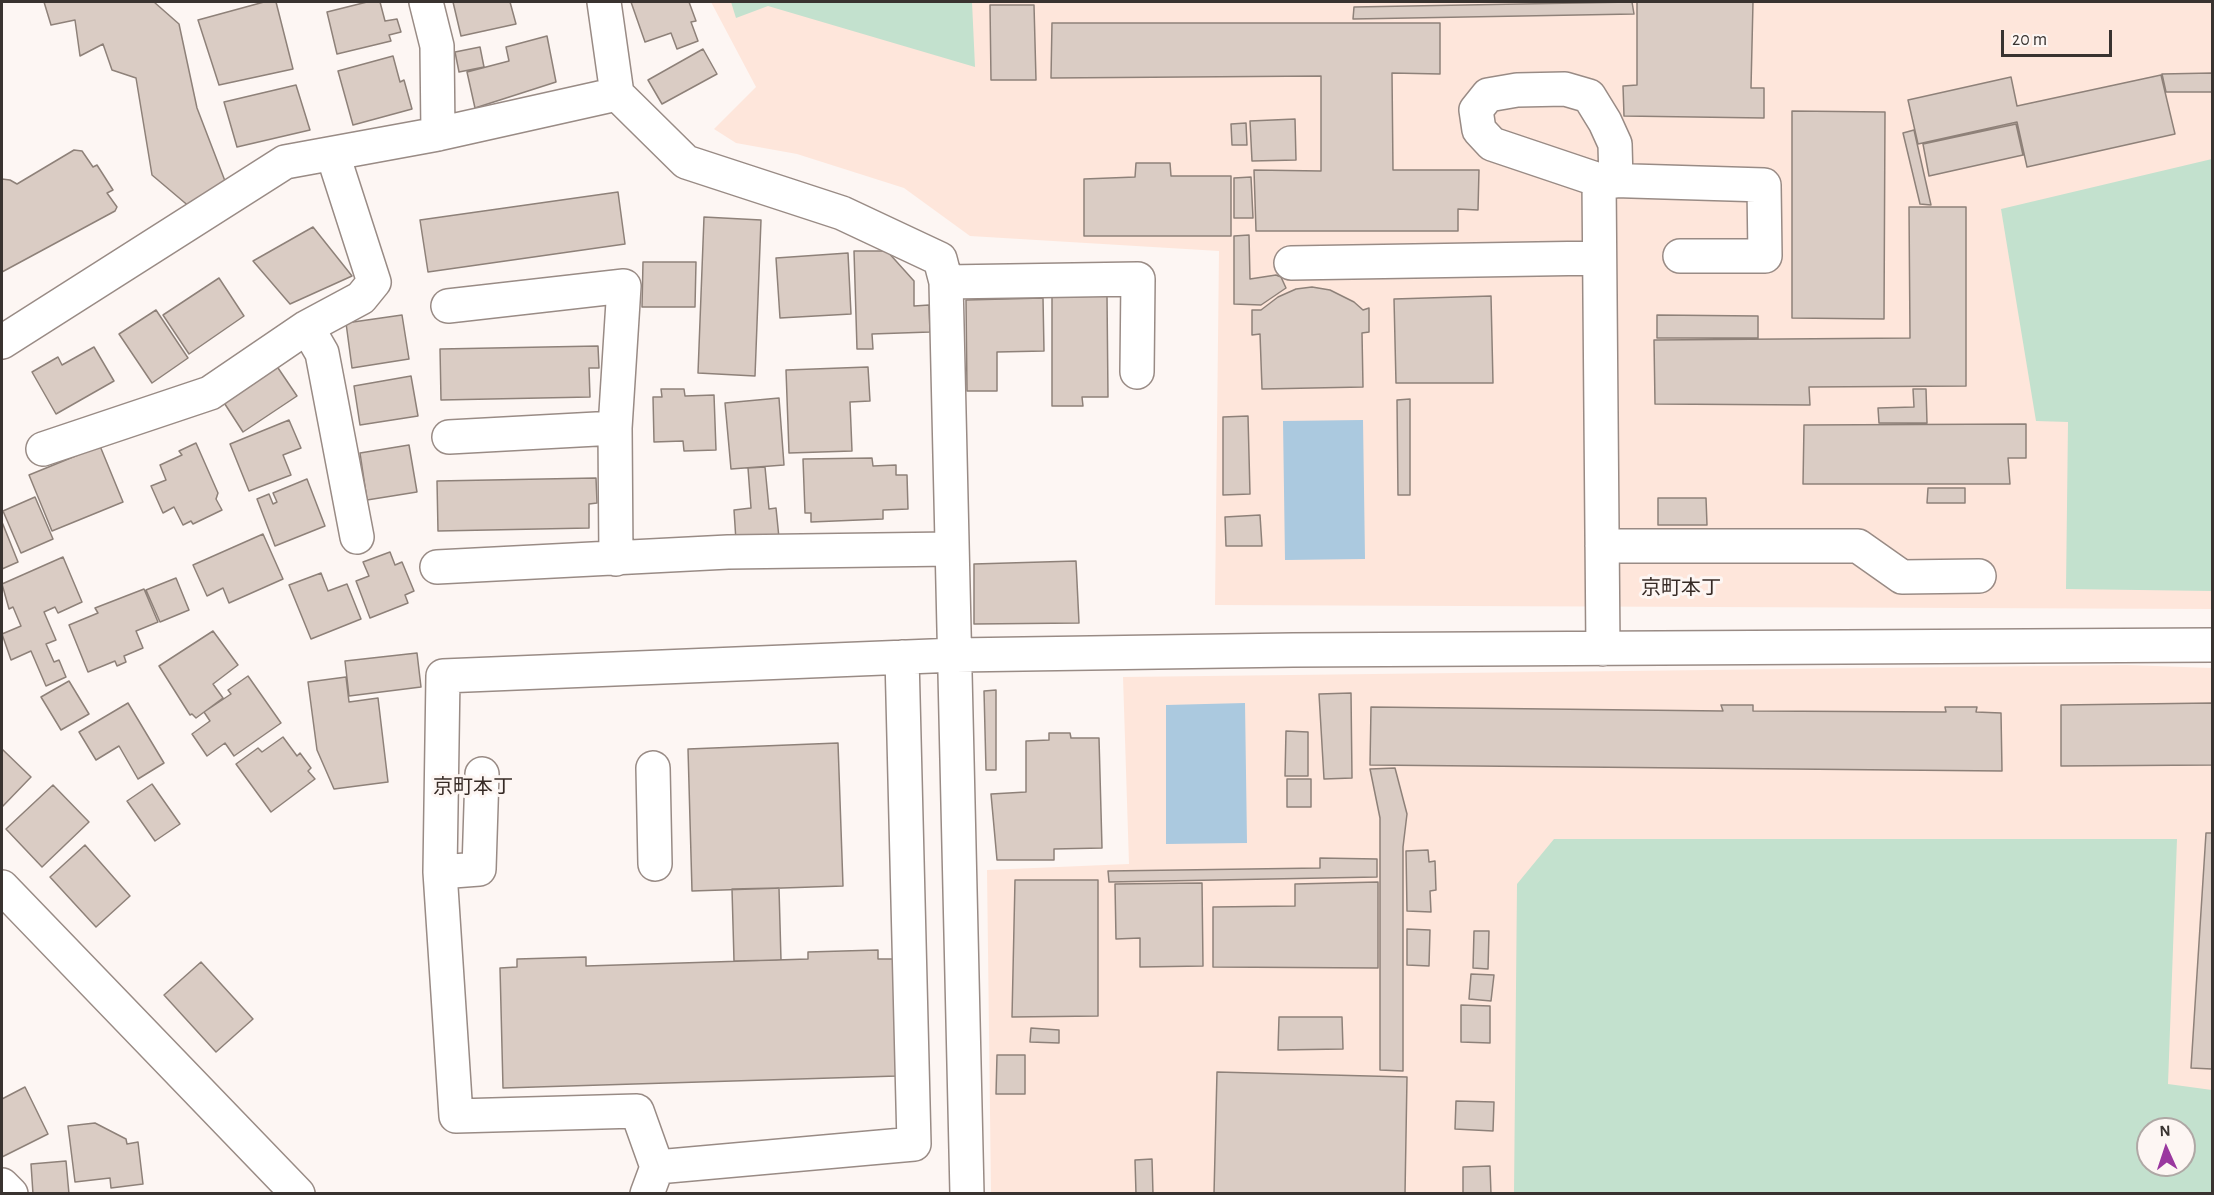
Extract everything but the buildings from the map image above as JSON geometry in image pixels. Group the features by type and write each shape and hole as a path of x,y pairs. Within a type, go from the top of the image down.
{"street":[{"path":"426,2 437,46 438,134"},
{"path":"604,2 617,94 686,162 843,213 939,259 946,282 967,1194"},
{"path":"2,342 285,162 438,134 617,94"},
{"path":"44,449 210,393 307,327 361,298 374,282 333,155"},
{"path":"1603,649 1599,258 1607,181 1764,185 1765,256 1680,256"},
{"path":"1291,263 1599,258"},
{"path":"946,282 1138,279 1137,372"},
{"path":"448,306 624,286 615,428 616,559"},
{"path":"307,327 322,353 357,537"},
{"path":"449,437 615,428"},
{"path":"1602,546 1858,546 1902,577 1978,576"},
{"path":"437,567 728,552 951,549"},
{"path":"902,657 914,1144 652,1180 637,1111 456,1116 440,872 443,676 902,657 956,655 2212,645"},
{"path":"653,768 655,864"},
{"path":"440,872 479,869 482,774"},
{"path":"2,887 298,1194"},
{"path":"2,1185 10,1193"}],"shaded area":[{"path":"711,2 2212,2 2212,609 1215,605 1219,251 970,236 904,188 797,154 736,143 714,129 756,87"},
{"path":"2127,665 2212,668 2212,1193 991,1193 987,870 1129,864 1123,677"}],"green space":[{"path":"731,2 972,2 975,67 768,6 736,18"},
{"path":"2212,159 2212,591 2066,589 2068,422 2036,421 2001,209"},
{"path":"1554,839 2177,839 2168,1084 2212,1090 2212,1193 1514,1193 1517,884"}],"water":[{"path":"1363,420 1365,559 1285,560 1283,421"},
{"path":"1245,703 1247,843 1166,844 1166,705"}],"district":[{"name":"京町本丁","path":"1681,588"},
{"name":"京町本丁","path":"473,787"}]}
